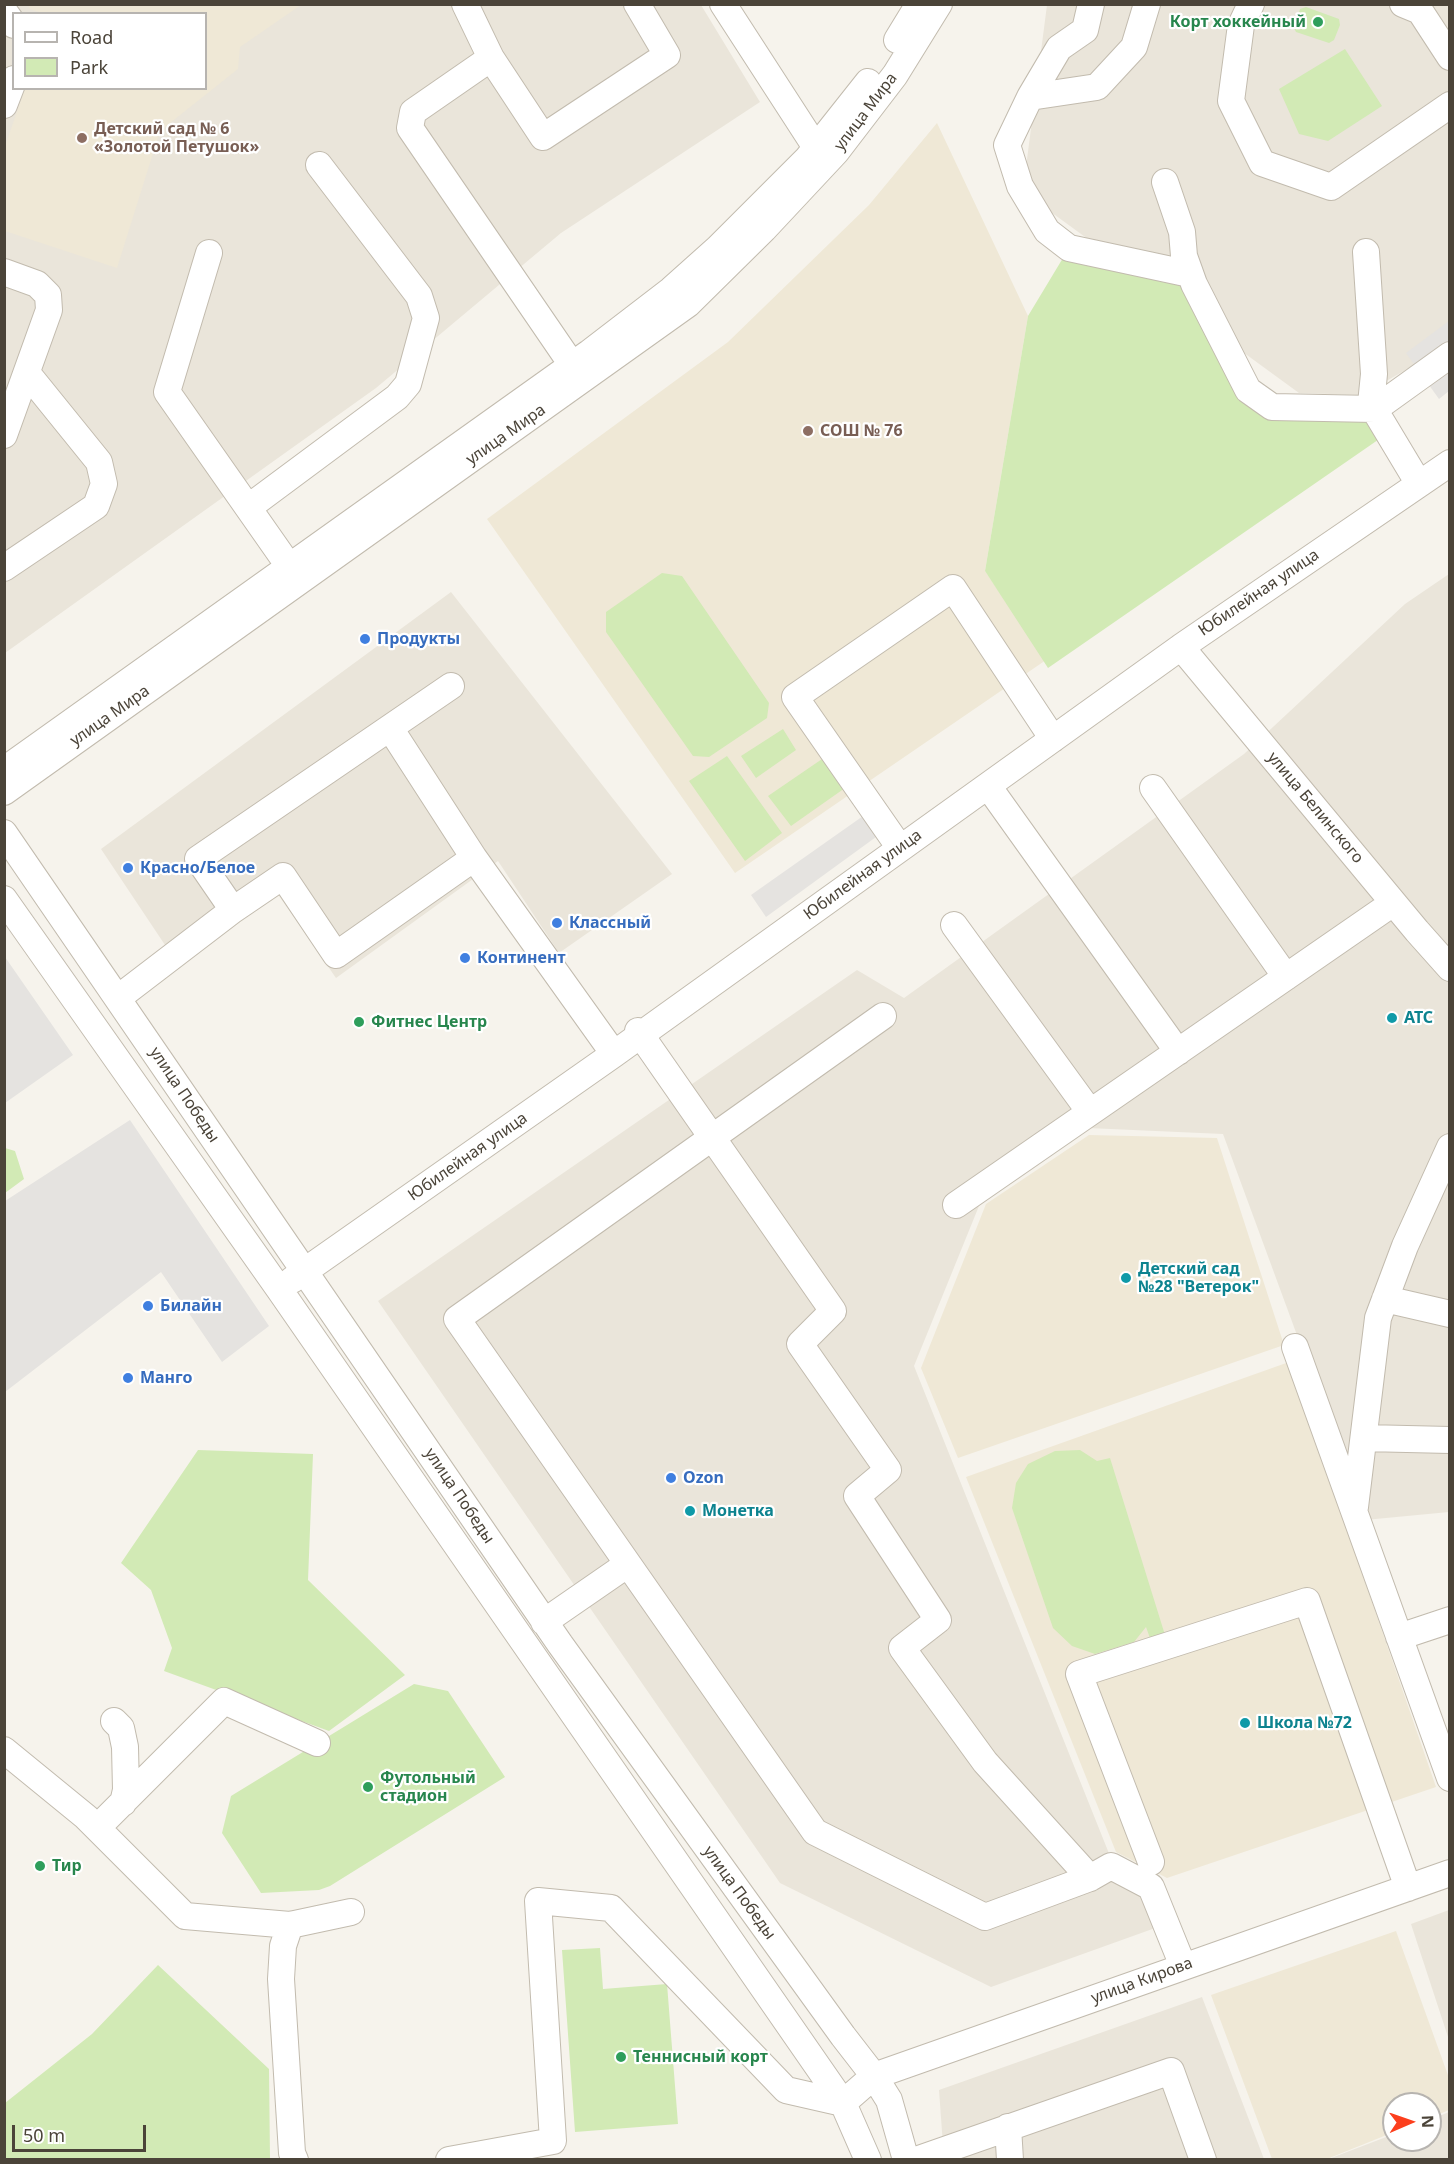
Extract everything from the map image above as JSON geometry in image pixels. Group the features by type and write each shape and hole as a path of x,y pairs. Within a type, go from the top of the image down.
{"street":[{"path":"465,4 491,58 543,137 667,55 637,4"},
{"path":"723,4 820,156"},
{"name":"улица Мира","path":"4,792 295,574 577,373 688,304 764,229 820,156 919,4"},
{"name":"улица Мира","path":"820,156 895,75 939,4"},
{"path":"1091,4 1085,30 1059,48 1030,97 1007,145 1020,186 1047,231 1069,248 1190,274"},
{"path":"1030,97 1097,87 1134,47 1147,4"},
{"path":"1251,4 1241,25 1231,101 1262,163 1331,187 1449,105"},
{"path":"1403,4 1420,11 1449,57"},
{"path":"491,58 413,112 410,128 577,373"},
{"path":"249,507 397,397 408,384 426,318 419,296 320,165"},
{"path":"1165,182 1182,232 1184,256 1190,274 1248,390 1272,407 1375,409 1449,355"},
{"path":"1366,252 1374,374 1371,404 1419,484"},
{"path":"209,253 167,392 295,574"},
{"path":"4,272 37,284 48,295 50,310 4,435"},
{"path":"4,568 96,506 104,484 99,462 27,373"},
{"name":"Юбилейная улица","path":"279,1289 614,1054 639,1033 1181,647 1449,463"},
{"name":"улица Мира","path":"4,770 295,574"},
{"path":"900,848 795,697 953,588 1053,739"},
{"name":"улица Белинского","path":"1181,647 1393,903 1448,962"},
{"path":"233,910 198,859 451,686"},
{"path":"390,728 474,858 614,1054"},
{"path":"987,786 1178,1052"},
{"path":"1153,788 1286,977"},
{"name":"улица Победы","path":"4,833 306,1271 544,1622 815,1998 874,2076 889,2100 906,2160"},
{"path":"118,998 233,910 283,876 336,955 474,858"},
{"name":"улица Победы","path":"4,899 279,1289 843,2103 868,2160"},
{"path":"956,1205 1393,903"},
{"path":"954,925 1090,1112"},
{"path":"883,1016 457,1319 815,1832 985,1917 1090,1878 1111,1866 1151,1887 1183,1966"},
{"path":"639,1033 833,1311 800,1344 888,1470 857,1496 938,1620 902,1648 986,1762 1090,1878"},
{"path":"1354,1513 1378,1318 1405,1246 1449,1151"},
{"path":"1385,1299 1449,1314"},
{"path":"1295,1347 1449,1778"},
{"path":"1364,1438 1449,1440"},
{"path":"544,1622 628,1564"},
{"path":"1152,1862 1079,1674 1307,1601 1408,1888"},
{"path":"1399,1637 1449,1620"},
{"path":"97,1828 224,1701 317,1743"},
{"path":"114,1720 121,1728 125,1747 126,1790 123,1803"},
{"path":"4,1750 97,1828 185,1916 290,1925 351,1912"},
{"name":"улица Кирова","path":"843,2103 874,2076 1449,1874"},
{"path":"449,2160 553,2141 538,1901 611,1908 786,2090 843,2103"},
{"path":"290,1925 283,1946 281,1979 292,2153 295,2160"},
{"path":"916,2160 1171,2071 1203,2160"},
{"path":"1008,2127 1010,2160"}],"shaded area":[{"path":"5,5 701,5 760,102 561,233 376,388 5,653"},
{"name":"Детский сад № 6 «Золотой Петушок»","path":"28,5 301,5 240,47 238,69 160,131 117,268 5,231 5,146 25,90 207,90 207,12 39,12 30,9"},
{"path":"1047,5 1449,5 1449,345 1362,395 1299,393 1044,207 1026,167"},
{"name":"СОШ № 76","path":"937,123 1028,316 985,571 1046,660 735,873 487,519 728,342 869,205"},
{"path":"1449,321 1449,391 1439,399 1406,353"},
{"path":"1449,574 1449,1512 1365,1520 1223,1134 1088,1128 981,1201 914,1366 1110,1856 1142,1882 1158,1927 991,1987 780,1883 378,1301 857,970 904,998 1244,754 1405,604"},
{"path":"451,592 672,874 559,953 498,861 336,978 277,893 175,960 101,849"},
{"path":"873,809 887,829 766,917 751,895"},
{"path":"5,957 73,1055 5,1103"},
{"path":"130,1120 269,1326 222,1362 161,1272 5,1392 5,1201"},
{"path":"1089,1135 1217,1138 1284,1345 958,1458 921,1368 986,1204"},
{"path":"1289,1362 1436,1787 1167,1878 1116,1852 966,1477"},
{"path":"1450,1910 1449,2040 1411,1924"},
{"path":"1396,1931 1449,2078 1449,2110 1442,2113 1442,2092 1382,2092 1382,2137 1327,2159 1272,2159 1211,1995"},
{"path":"1202,1997 1264,2159 944,2159 939,2090"},
{"path":"1449,2112 1449,2159 1326,2160 1382,2139 1382,2152 1442,2152 1442,2115"}],"green space":[{"name":"Корт хоккейный","path":"1306,7 1339,19 1340,25 1334,40 1329,43 1296,32 1294,28 1300,9"},
{"path":"1345,49 1382,106 1328,141 1299,134 1279,89"},
{"path":"1069,248 1190,274 1272,407 1375,409 1388,433 1048,668 985,571 1028,316"},
{"path":"662,573 682,576 769,703 767,718 709,757 693,756 606,632 606,612"},
{"path":"783,729 796,750 756,778 741,756"},
{"path":"727,756 782,833 745,861 689,781"},
{"path":"825,757 845,788 791,826 768,796"},
{"path":"5,1148 15,1151 24,1179 5,1193"},
{"path":"198,1450 313,1454 308,1580 405,1675 329,1731 164,1671 172,1648 151,1590 121,1563"},
{"path":"1080,1450 1097,1461 1110,1458 1165,1635 1151,1641 1146,1627 1134,1642 1095,1654 1072,1646 1053,1628 1012,1508 1016,1483 1028,1464 1055,1451"},
{"name":"Футольный стадион","path":"414,1684 448,1691 505,1777 330,1886 319,1890 261,1893 222,1833 231,1796"},
{"name":"Теннисный корт","path":"600,1948 603,1989 667,1984 678,2124 575,2132 562,1950"},
{"path":"158,1965 269,2069 270,2159 5,2159 5,2103 92,2034"}],"place":[{"name":"Корт хоккейный","path":"1318,22"},
{"name":"Детский сад № 6 «Золотой Петушок»","path":"82,138"},
{"name":"СОШ № 76","path":"808,431"},
{"name":"Продукты","path":"365,639"},
{"name":"Красно/Белое","path":"128,868"},
{"name":"Классный","path":"557,923"},
{"name":"Континент","path":"465,958"},
{"name":"АТС","path":"1392,1018"},
{"name":"Фитнес Центр","path":"359,1022"},
{"name":"Детский сад №28 \"Ветерок\"","path":"1126,1278"},
{"name":"Билайн","path":"148,1306"},
{"name":"Манго","path":"128,1378"},
{"name":"Ozon","path":"671,1478"},
{"name":"Монетка","path":"690,1511"},
{"name":"Школа №72","path":"1245,1723"},
{"name":"Футольный стадион","path":"368,1787"},
{"name":"Тир","path":"40,1866"},
{"name":"Теннисный корт","path":"621,2057"}]}
